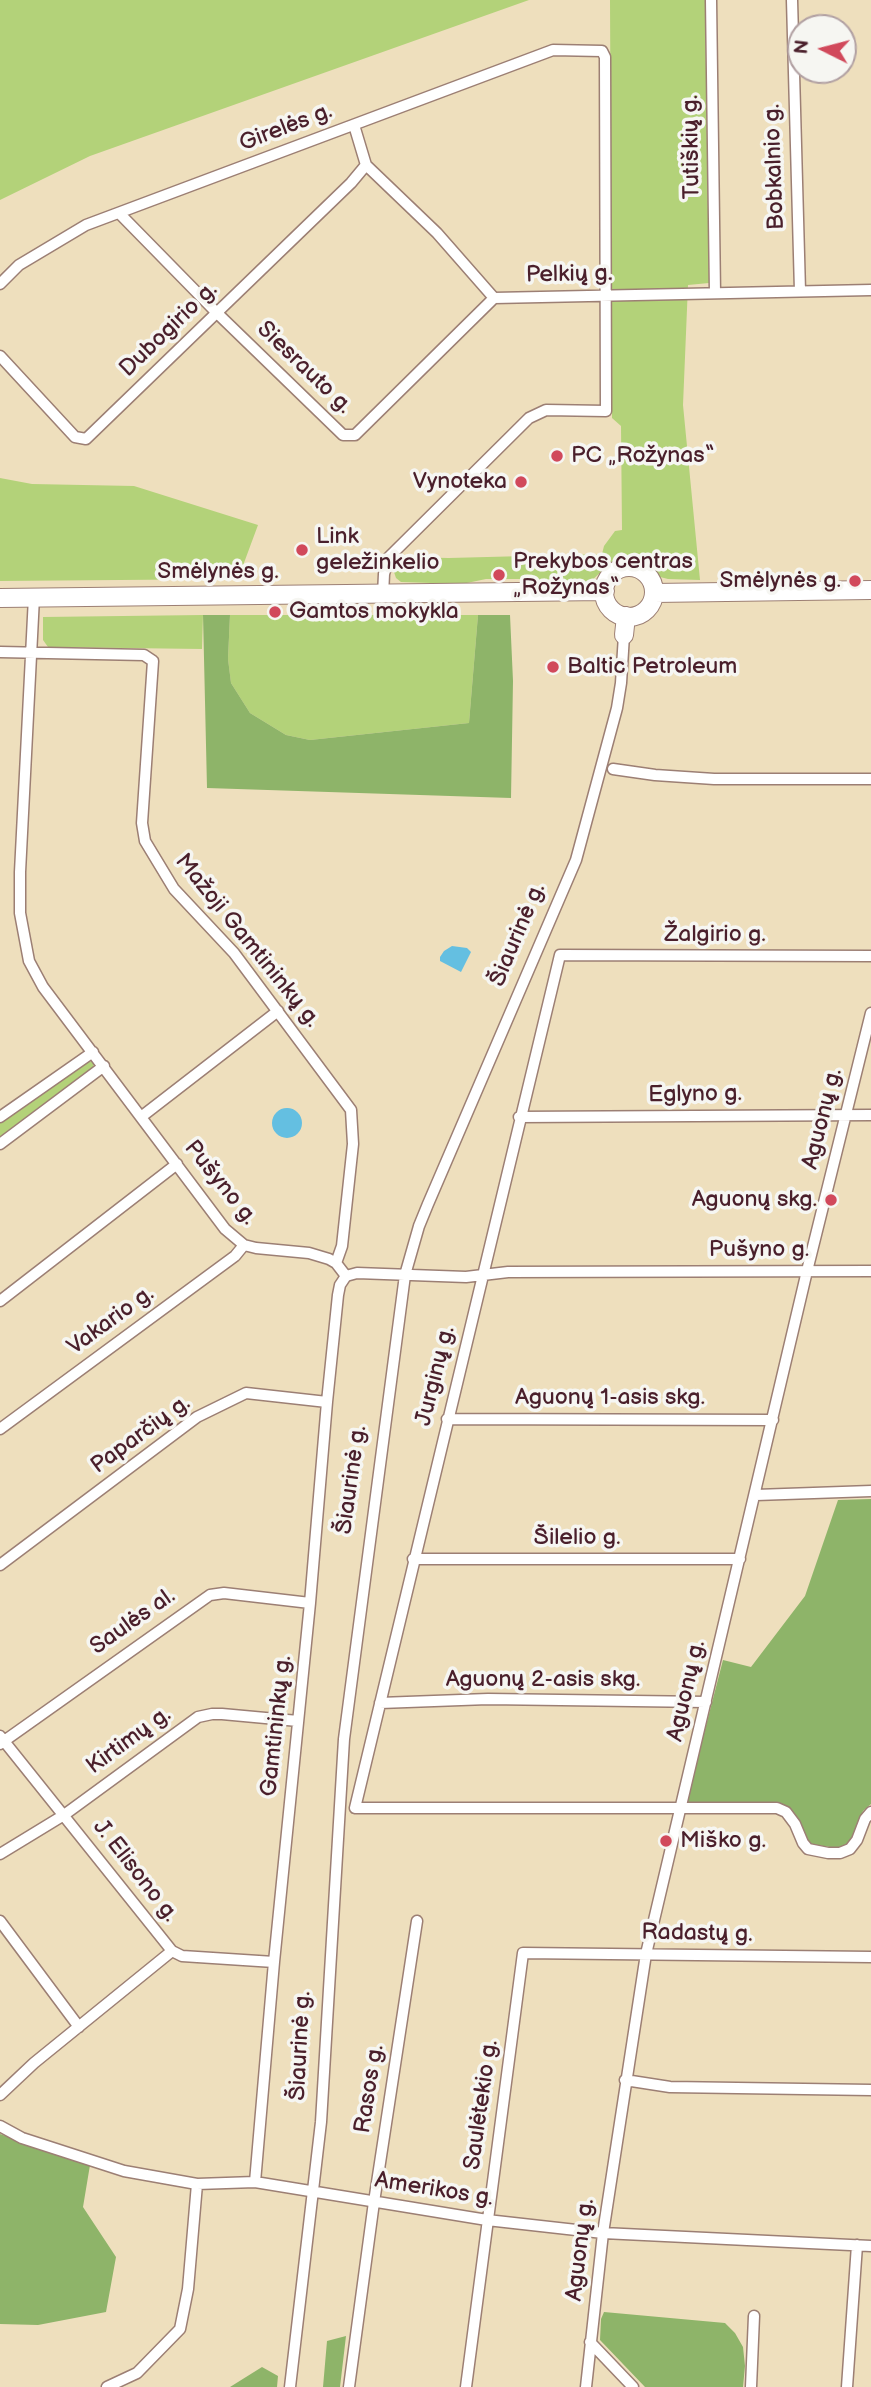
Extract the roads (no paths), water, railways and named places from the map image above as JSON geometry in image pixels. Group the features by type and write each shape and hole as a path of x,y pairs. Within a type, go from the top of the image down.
{"main road":[{"path":"632,567 648,576 654,593 650,606 645,611 626,616 610,608 605,591 608,580 615,571 632,567"},
{"path":"654,593 871,590"},
{"name":"Smėlynės g.","path":"0,598 605,591"},
{"name":"Šiaurinė g.","path":"624,635 626,616"}],"street":[{"name":"Tutiškių g.","path":"711,0 715,293"},
{"name":"Bobkalnio g.","path":"792,0 800,291"},
{"name":"Girelės g.","path":"0,284 19,265 86,225 553,50 602,51 606,57 607,294"},
{"name":"Pelkių g.","path":"354,125 366,165 436,233 494,298 871,290"},
{"name":"Dubogirio g.","path":"0,356 75,437 86,439 351,183 366,165"},
{"name":"Siesrauto g.","path":"119,213 337,431 350,436 355,435 494,298"},
{"path":"383,595 384,574 389,557 529,418 546,410 606,411 607,294"},
{"name":"Pušyno g.","path":"34,597 20,872 22,931 29,961 225,1229 244,1245 309,1253 336,1263"},
{"name":"Šiaurinė g.","path":"290,2387 321,2122 344,1739 405,1275 428,1204 576,860 617,708 624,635"},
{"name":"Mažoji Gamtininkų g.","path":"0,652 144,655 153,662 142,823 145,841 174,889 234,953 351,1110 353,1144 342,1246 336,1263"},
{"path":"613,769 714,779 871,779"},
{"name":"Žalgirio g.","path":"560,955 871,956"},
{"name":"Jurginų g.","path":"560,955 355,1808 681,1809"},
{"path":"141,1117 278,1011"},
{"name":"Aguonų g.","path":"586,2387 603,2233 646,1954 807,1271 871,1013"},
{"path":"0,1117 93,1052"},
{"path":"0,1144 104,1066"},
{"name":"Eglyno g.","path":"519,1117 871,1115"},
{"path":"0,1301 177,1164"},
{"name":"Vakario g.","path":"0,1429 235,1256 244,1245"},
{"path":"336,1263 346,1276"},
{"name":"Pušyno g.","path":"346,1276 357,1273 467,1278 508,1272 871,1271"},
{"name":"Gamtininkų g.","path":"255,2182 327,1402 338,1295 346,1276"},
{"name":"Paparčių g.","path":"0,1565 197,1417 246,1394 327,1402"},
{"name":"Aguonų 1-asis skg.","path":"447,1419 773,1420"},
{"path":"755,1495 871,1491"},
{"name":"Šilelio g.","path":"413,1559 740,1559"},
{"name":"Saulės al.","path":"1,1740 210,1595 224,1593 310,1603"},
{"name":"Aguonų 2-asis skg.","path":"380,1703 488,1699 706,1702"},
{"name":"Kirtimų g.","path":"0,1854 64,1815 198,1717 222,1714 298,1721"},
{"name":"J. Elisono g.","path":"1,1740 172,1951 181,1956 274,1962"},
{"path":"681,1809 777,1808 786,1812 808,1849 828,1853 840,1853 850,1849 871,1812"},
{"path":"0,1921 79,2027"},
{"name":"Rasos g.","path":"349,2387 417,1921"},
{"path":"0,2095 34,2063 172,1951"},
{"name":"Radastų g.","path":"523,1953 871,1957"},
{"name":"Saulėtekio g.","path":"466,2387 523,1953"},
{"path":"625,2080 670,2087 871,2090"},
{"name":"Amerikos g.","path":"0,2126 22,2138 124,2171 197,2184 255,2182 487,2220 603,2233 871,2246"},
{"path":"107,2387 137,2373 180,2329 189,2279 197,2184"},
{"path":"847,2387 857,2245"},
{"path":"751,2387 754,2316"},
{"path":"590,2342 633,2387"}],"water":[{"path":"452,946 467,948 471,952 461,972 440,961 444,951"},
{"path":"287,1108 293,1109 301,1117 301,1129 293,1137 287,1138 281,1137 273,1129 272,1123 273,1117 281,1109"}],"place":[{"name":"PC „Rožynas“","path":"557,456"},
{"name":"Vynoteka","path":"521,482"},
{"name":"Link geležinkelio","path":"302,550"},
{"name":"Prekybos centras „Rožynas“","path":"499,575"},
{"name":"Smėlynės g.","path":"855,581"},
{"name":"Gamtos mokykla","path":"275,612"},
{"name":"Baltic Petroleum","path":"553,667"},
{"name":"Aguonų skg.","path":"831,1200"},
{"name":"Miško g.","path":"666,1841"}]}
